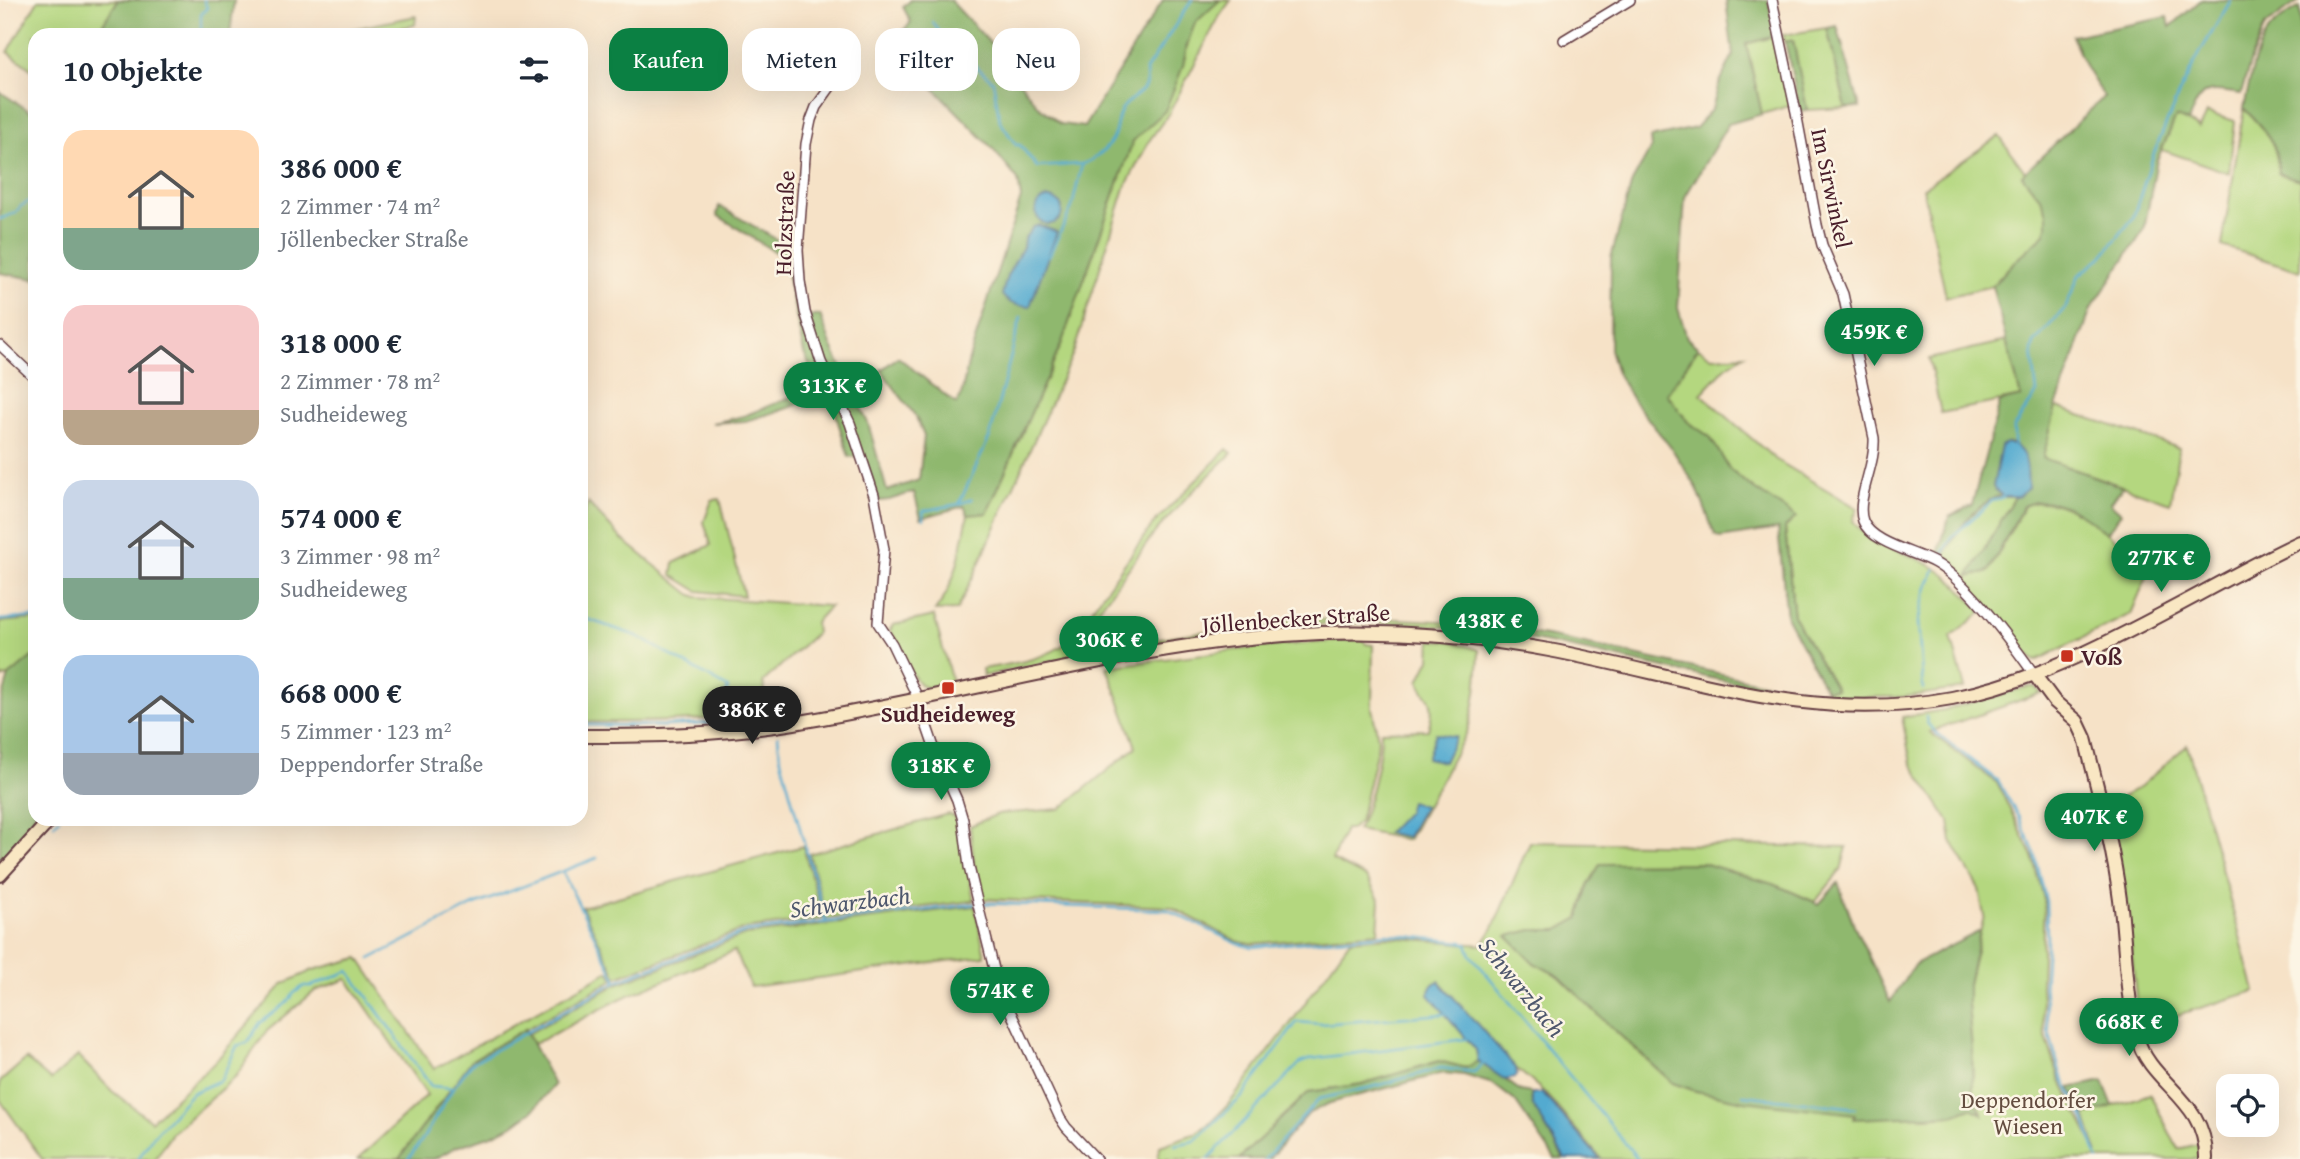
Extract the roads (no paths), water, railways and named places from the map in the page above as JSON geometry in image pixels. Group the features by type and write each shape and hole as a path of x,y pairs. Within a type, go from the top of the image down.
{"street":[{"path":"1564,40 1630,0"},
{"name":"Im Sirwinkel","path":"1772,0 1817,225 1822,245 1843,295 1874,438 1874,456 1861,507 1862,520 1868,531 1877,537 1934,562 1955,578 1992,619 2034,674"},
{"name":"Holzstraße","path":"827,91 816,107 807,135 798,250 800,281 805,312 821,362 850,423 877,505 884,548 878,623 892,644 918,700"},
{"path":"0,345 28,371"},
{"name":"Jöllenbecker Straße","path":"588,736 666,737 736,731 918,700 1161,649 1279,636 1376,632 1440,635 1554,651 1770,699 1847,706 1890,706 1983,691 2069,660 2300,542"},
{"path":"2034,674 2054,701 2077,721 2085,738 2120,896 2137,1037 2152,1065 2187,1103 2196,1118 2202,1131 2206,1159"},
{"path":"918,700 963,820 978,905 998,985 1066,1127 1096,1159"},
{"path":"0,875 45,826"}],"water":[{"path":"1049,198 1058,202 1062,211 1058,220 1049,224 1040,220 1036,211 1040,202"},
{"path":"1039,225 1057,232 1030,306 1015,305 1002,295 1007,276 1023,247 1024,239 1033,227"},
{"path":"2006,443 2019,449 2025,460 2028,488 2018,497 2003,497 1993,487 2001,446"},
{"path":"1436,733 1456,737 1444,762 1427,758"},
{"path":"1410,802 1424,806 1407,837 1387,833 1407,812"},
{"path":"1439,981 1516,1068 1517,1074 1514,1078 1505,1080 1478,1061 1476,1050 1429,995 1431,986"},
{"path":"1532,1093 1542,1093 1600,1159 1565,1159 1532,1104"}],"waterway":[{"path":"201,28 201,14 207,8 204,0"},
{"path":"1082,164 1096,157 1112,140 1120,112 1143,89 1146,70 1192,0"},
{"path":"2014,445 2014,427 2037,393 2032,351 2034,343 2066,307 2079,275 2101,258 2133,218 2154,153 2179,93 2231,0"},
{"path":"933,23 948,42 993,81 1000,121 1016,145 1020,145 1037,167 1082,164 1072,207 1049,256"},
{"path":"0,219 15,213 28,202"},
{"path":"924,519 923,511 959,504 990,436 1021,317"},
{"path":"1940,560 1952,537 1992,501 2003,497"},
{"path":"959,504 972,499"},
{"path":"1923,689 1918,622 1926,590 1935,569"},
{"path":"0,620 28,618"},
{"path":"588,619 637,636 728,688 719,723 773,714"},
{"path":"1926,717 1927,723 1935,732 1998,781 2035,854 2046,901 2044,987 2049,1033 2061,1075 2084,1118 2098,1159"},
{"path":"588,725 663,726 718,723"},
{"path":"778,736 780,756 826,922"},
{"path":"370,959 472,906 597,858"},
{"path":"562,871 617,981"},
{"name":"Schwarzbach","path":"982,903 1168,910 1238,944 1252,947 1387,934 1462,942 1467,944 1471,955 1638,1159"},
{"name":"Schwarzbach","path":"138,1159 151,1139 192,1093 221,1080 237,1046 248,1042 260,1023 304,986 312,986 349,971 431,1086 453,1088 472,1063 617,981 746,932 975,904"},
{"path":"1175,1145 1194,1141 1241,1098 1297,1022 1321,1024 1445,1014"},
{"path":"1208,1159 1300,1063 1311,1059 1466,1039"},
{"path":"1265,1159 1319,1099 1441,1068 1474,1072 1483,1064"},
{"path":"408,1159 453,1088"},
{"path":"1743,1095 1856,1108"}],"place":[{"name":"Voß","path":"2067,656"},
{"name":"Sudheideweg","path":"948,688"}],"park label":[{"name":"Deppendorfer Wiesen","path":"2028,1112"}]}
